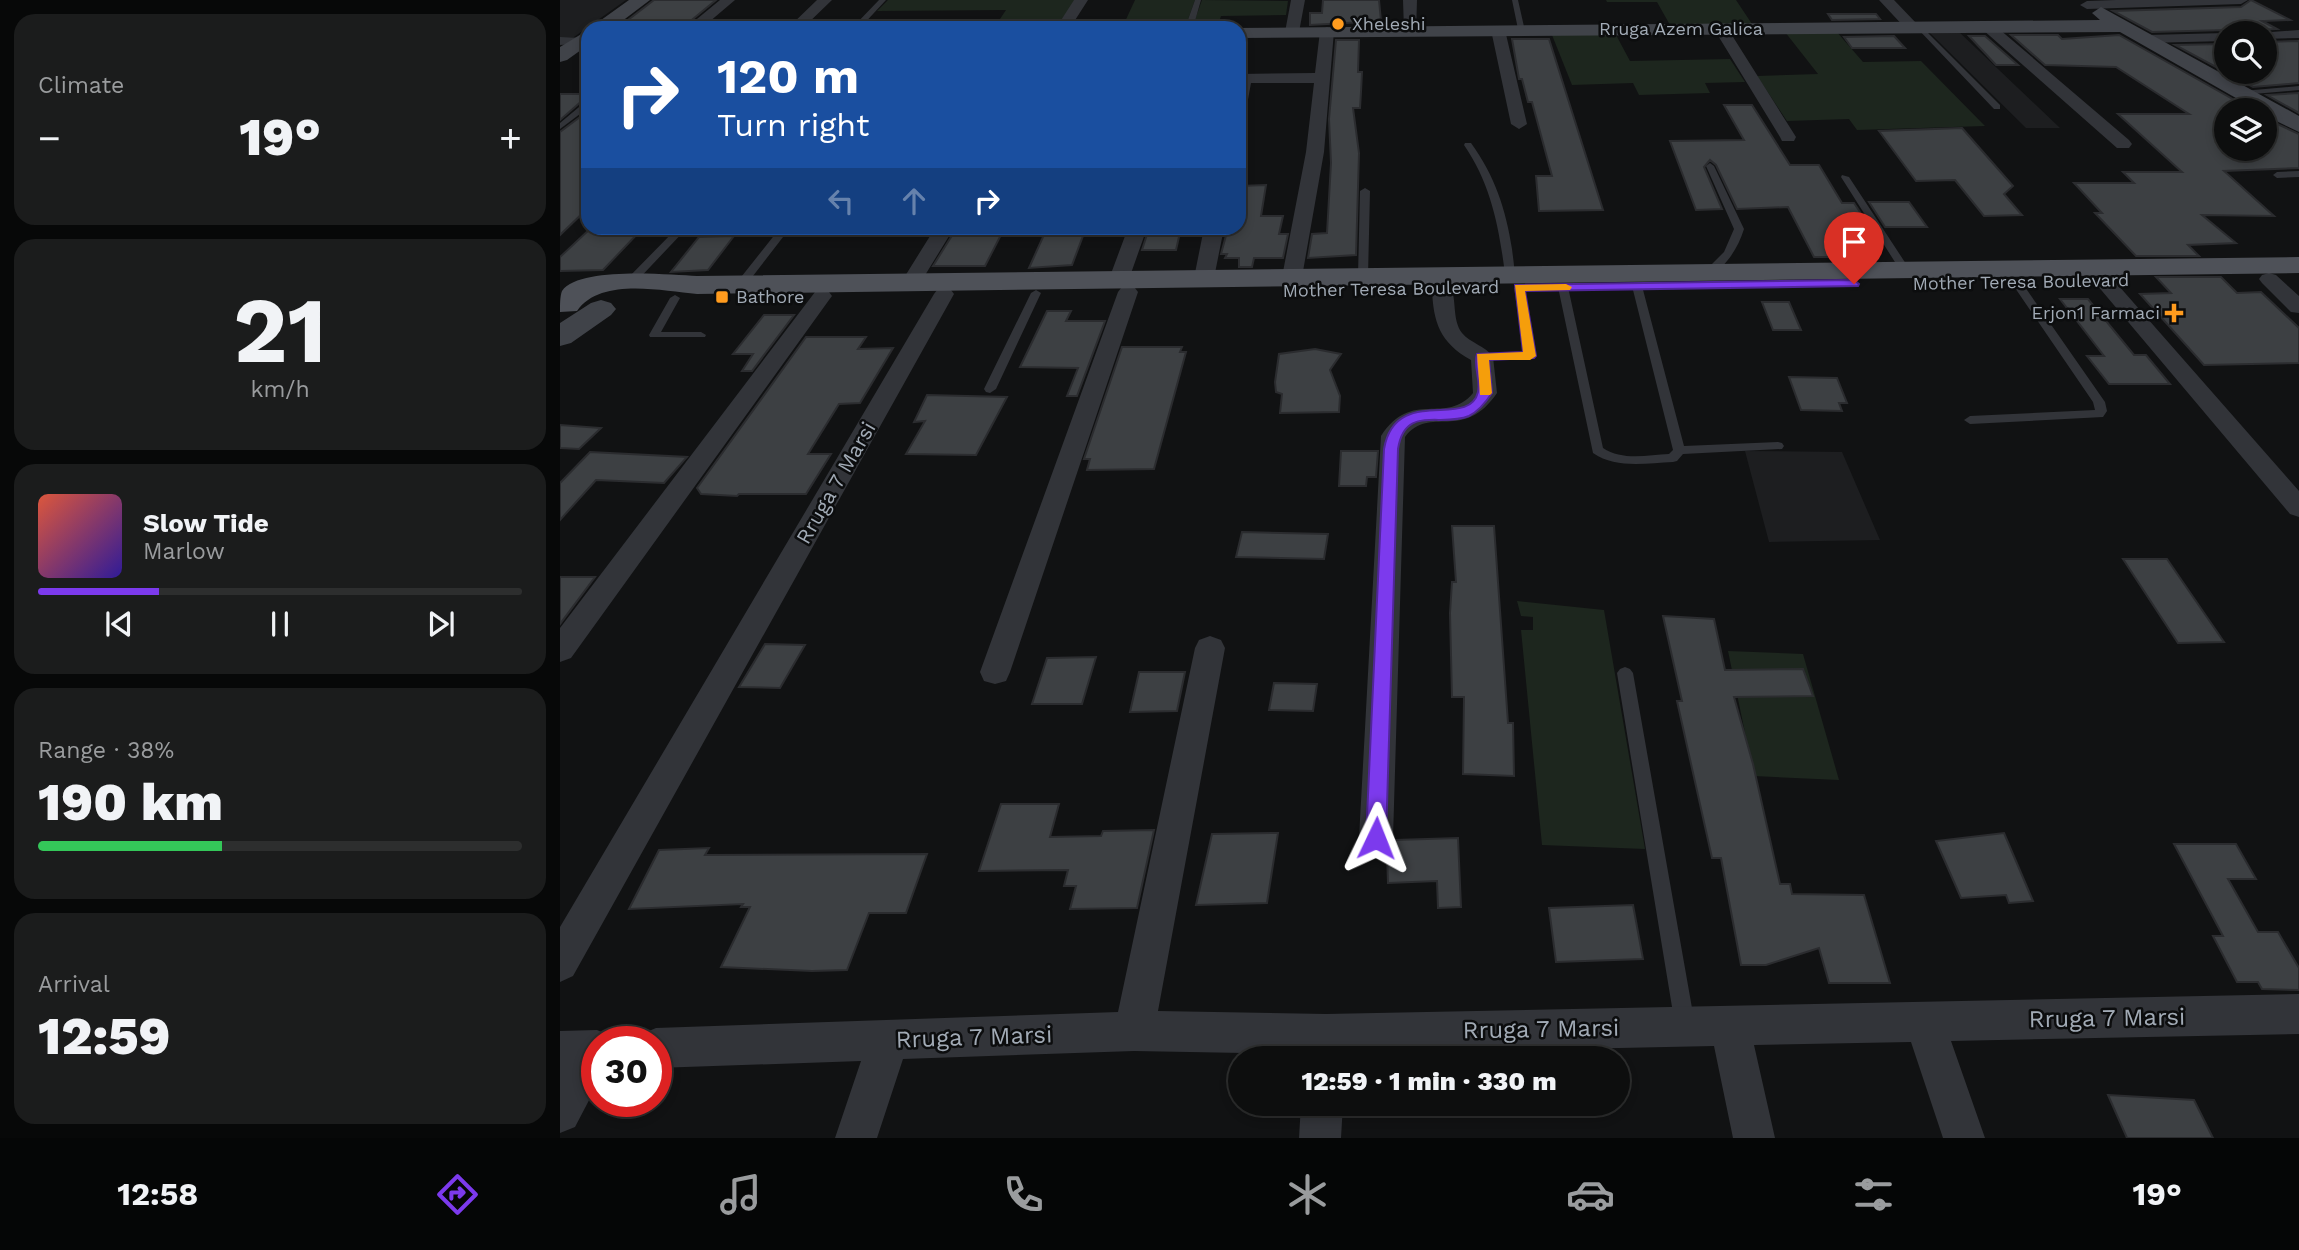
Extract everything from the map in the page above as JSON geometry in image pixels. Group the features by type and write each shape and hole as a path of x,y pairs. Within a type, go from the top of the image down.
{"main road":[{"name":"Mother Teresa Boulevard","path":"563,305 582,312 611,293 742,283 912,281 1123,286 1442,288 1515,281 1708,273 2299,265"},
{"name":"Mother Teresa Boulevard","path":"611,293 675,298 1036,293 1204,278 1363,276 1515,281 1563,287 2299,278"}],"street":[{"path":"610,21 641,0"},
{"path":"702,21 728,0"},
{"path":"802,21 825,0"},
{"path":"1068,21 1081,0"},
{"path":"1292,32 1298,0"},
{"path":"1410,0 1411,30"},
{"path":"1885,0 1916,27"},
{"path":"2082,3 2241,0"},
{"path":"2082,3 2299,125"},
{"path":"1987,26 2123,144"},
{"name":"Rruga Azem Galica","path":"1246,32 2123,26"},
{"path":"1721,29 1788,137"},
{"path":"1498,30 1519,124"},
{"path":"1292,277 1315,152 1327,31"},
{"path":"2277,35 2299,34"},
{"path":"2147,39 2214,37"},
{"path":"560,41 581,39"},
{"path":"560,56 581,42"},
{"path":"1246,79 1322,78"},
{"path":"912,281 940,235"},
{"path":"995,672 1123,286 1135,235"},
{"path":"1204,278 1213,235"},
{"path":"2269,278 2299,306"},
{"path":"2105,281 2299,508"},
{"path":"1376,838 1393,436 1411,417 1464,413 1477,404 1485,393 1482,357 1460,345 1448,332 1443,317 1442,288"},
{"path":"560,337 611,293"},
{"name":"Rruga 7 Marsi","path":"560,963 944,294"},
{"path":"560,650 822,296"},
{"path":"1134,1031 1210,648"},
{"name":"Rruga 7 Marsi","path":"672,1047 1134,1031 1325,1046 1730,1025 2299,1014"},
{"path":"1924,1022 1964,1138"},
{"path":"1730,1025 1754,1138"},
{"path":"856,1138 889,1040"},
{"path":"560,1112 581,1055"},
{"path":"1320,1138 1321,1116"}],"lane":[{"path":"863,21 883,0"},
{"path":"1191,21 1198,0"},
{"path":"1515,0 1522,29"},
{"path":"1916,27 1997,107"},
{"path":"2242,93 2299,88"},
{"path":"560,127 581,110"},
{"path":"1468,145 1478,158 1501,210 1530,356 1482,357"},
{"path":"1708,273 1723,261 1733,248 1739,229 1710,166"},
{"path":"2277,174 2299,174"},
{"path":"1845,177 1905,270"},
{"path":"1363,276 1365,191"},
{"path":"611,293 674,235"},
{"path":"742,283 780,235"},
{"path":"1970,420 2099,414 2101,411 2099,402 2016,282"},
{"path":"1637,286 1679,450"},
{"path":"1563,287 1597,450 1604,456 1620,459 1673,458 1679,450"},
{"path":"990,389 1036,293"},
{"path":"675,298 653,335 701,335"},
{"path":"1679,450 1779,446"},
{"path":"1625,673 1685,1027"}],"shaded area":[{"path":"560,0 626,0 596,21 581,21 581,32 574,37 560,37"},
{"path":"888,0 1076,0 1064,21 999,21 1006,10 877,11"},
{"path":"1135,0 1195,0 1188,21 1125,21"},
{"path":"1202,0 1288,1 1286,15 1221,16 1219,21 1194,21"},
{"path":"1606,0 1736,0 1752,24 1670,25 1657,2"},
{"path":"1836,31 1863,62 1921,61 1985,126 1857,130 1849,119 1787,121 1757,76 1818,74 1785,32"},
{"path":"1958,31 2060,128 2026,128 1929,32"},
{"path":"1615,33 1630,61 1730,59 1745,82 1705,83 1710,93 1639,95 1633,83 1572,85 1552,35"},
{"path":"1745,451 1842,452 1880,540 1769,542"},
{"path":"1517,601 1604,610 1645,849 1542,845 1521,630 1533,630 1533,617 1521,616"},
{"path":"1728,651 1803,654 1839,780 1754,776"}],"building":[{"path":"654,0 716,0 690,21 627,21"},
{"path":"1323,0 1379,0 1381,21 1310,25 1310,13 1322,13"},
{"path":"2251,0 2290,20 2214,21 2214,30 2152,32 2113,11 2241,7"},
{"path":"1828,14 1876,14 1880,19 1832,20"},
{"path":"2011,35 2058,35 2062,39 2119,35 2231,98 2214,98 2214,161 2277,161 2277,124 2299,134 2299,168 2224,171 2274,216 2202,215 2236,243 2188,245 2199,256 2136,256 2095,213 2102,213 2074,183 2134,183 2123,172 2182,172 2118,114 2189,114 2116,67 2045,65"},
{"path":"1894,36 1905,48 1852,48 1844,37"},
{"path":"1969,36 1985,36 2018,65 1996,65"},
{"path":"1512,39 1549,39 1603,210 1539,211 1536,176 1552,176 1532,102 1528,102 1522,79 1519,79"},
{"path":"1336,40 1359,40 1358,72 1362,72 1360,108 1353,108 1359,153 1356,255 1308,258 1312,234 1327,233 1331,163 1329,119"},
{"path":"2299,41 2299,83 2253,87 2247,84 2277,84 2277,42"},
{"path":"2214,44 2214,66 2175,45"},
{"path":"2299,93 2299,113 2277,101 2277,98 2267,95"},
{"path":"560,94 581,94 581,102 560,120"},
{"path":"1724,105 1752,105 1790,165 1819,165 1842,203 1854,203 1870,227 1856,227 1874,257 1814,257 1788,207 1737,209 1716,165 1710,160 1704,167 1722,209 1696,210 1670,141 1744,140"},
{"path":"581,116 581,215 560,235 560,132"},
{"path":"1962,128 2013,186 2004,194 2022,215 1984,216 1955,180 1916,181 1879,131"},
{"path":"1266,185 1261,216 1283,216 1279,234 1288,234 1283,258 1254,258 1252,267 1239,267 1239,258 1225,258 1227,254 1221,254 1226,235 1246,235 1246,186"},
{"path":"1869,202 1909,202 1927,227 1885,227"},
{"path":"584,235 636,235 603,270 560,271 560,257"},
{"path":"952,235 1001,235 985,266 933,266"},
{"path":"1044,235 1083,235 1072,265 1029,268"},
{"path":"1147,235 1179,235 1176,250 1142,250"},
{"path":"734,236 708,270 671,272 699,237"},
{"path":"2156,277 2221,277 2237,293 2261,292 2299,328 2299,363 2204,365 2140,294 2171,293"},
{"path":"2060,299 2088,299 2134,355 2146,355 2170,384 2109,384 2087,356 2104,356"},
{"path":"1762,302 1789,302 1801,330 1773,330"},
{"path":"1047,311 1071,311 1066,321 1105,321 1077,396 1067,396 1078,368 1020,367"},
{"path":"764,315 794,315 752,371 742,371 753,354 733,354"},
{"path":"806,337 866,337 858,349 893,348 860,403 839,404 808,454 831,454 806,494 701,494 697,488"},
{"path":"1122,347 1182,347 1180,352 1186,352 1154,469 1087,470 1090,459 1084,459"},
{"path":"1315,349 1341,354 1330,370 1340,396 1339,412 1280,413 1282,394 1276,392 1275,382 1279,354"},
{"path":"1789,377 1837,378 1847,403 1839,403 1842,411 1801,410"},
{"path":"927,395 1007,397 976,455 906,454 925,421 914,422"},
{"path":"560,425 601,428 579,449 560,448"},
{"path":"1341,451 1378,451 1376,477 1367,477 1366,486 1339,486"},
{"path":"590,452 687,457 664,483 596,480 560,520 560,483"},
{"path":"1452,526 1494,526 1508,723 1513,723 1514,776 1463,774 1464,697 1452,697 1450,613 1452,582 1456,582"},
{"path":"1242,532 1328,534 1324,559 1236,557"},
{"path":"2123,559 2167,559 2224,642 2178,643"},
{"path":"560,577 595,577 560,624"},
{"path":"1663,616 1714,619 1725,670 1803,669 1813,696 1734,697 1753,764 1780,884 1790,884 1792,894 1864,895 1890,983 1829,983 1819,948 1766,965 1741,965 1721,858 1712,858 1677,701 1682,701"},
{"path":"765,644 805,645 780,688 739,687"},
{"path":"1096,657 1082,704 1032,704 1047,658"},
{"path":"1139,672 1185,672 1177,711 1130,712"},
{"path":"1274,683 1317,684 1313,711 1269,710"},
{"path":"1001,804 1059,804 1050,837 1101,836 1103,831 1154,830 1137,908 1070,909 1076,886 1064,886 1068,870 979,871"},
{"path":"1278,833 1267,903 1196,905 1212,834"},
{"path":"2004,833 2033,901 2009,903 2006,895 1961,898 1936,841"},
{"path":"1458,838 1461,907 1438,908 1437,881 1388,883 1387,852 1395,840"},
{"path":"2174,844 2236,844 2256,879 2228,879 2258,932 2278,932 2299,968 2299,990 2262,989 2258,982 2237,982 2213,936 2223,936"},
{"path":"709,848 705,855 927,854 906,913 869,913 847,970 812,971 721,967 750,907 741,907 743,904 629,909 659,850"},
{"path":"1633,905 1643,959 1556,962 1549,908"},
{"path":"2108,1095 2194,1100 2213,1138 2127,1138"}],"slow traffic":[{"path":"1485,393 1482,357 1530,356 1519,288 1566,287"}],"place":[{"name":"Xheleshi","path":"1338,24"},
{"name":"Bathore","path":"722,297"},
{"name":"Erjon1 Farmaci","path":"2174,313"}],"route":[{"path":"1376,838 1393,436 1411,417 1464,413 1477,404 1485,393 1482,357 1530,356 1519,288 1854,284"}]}
